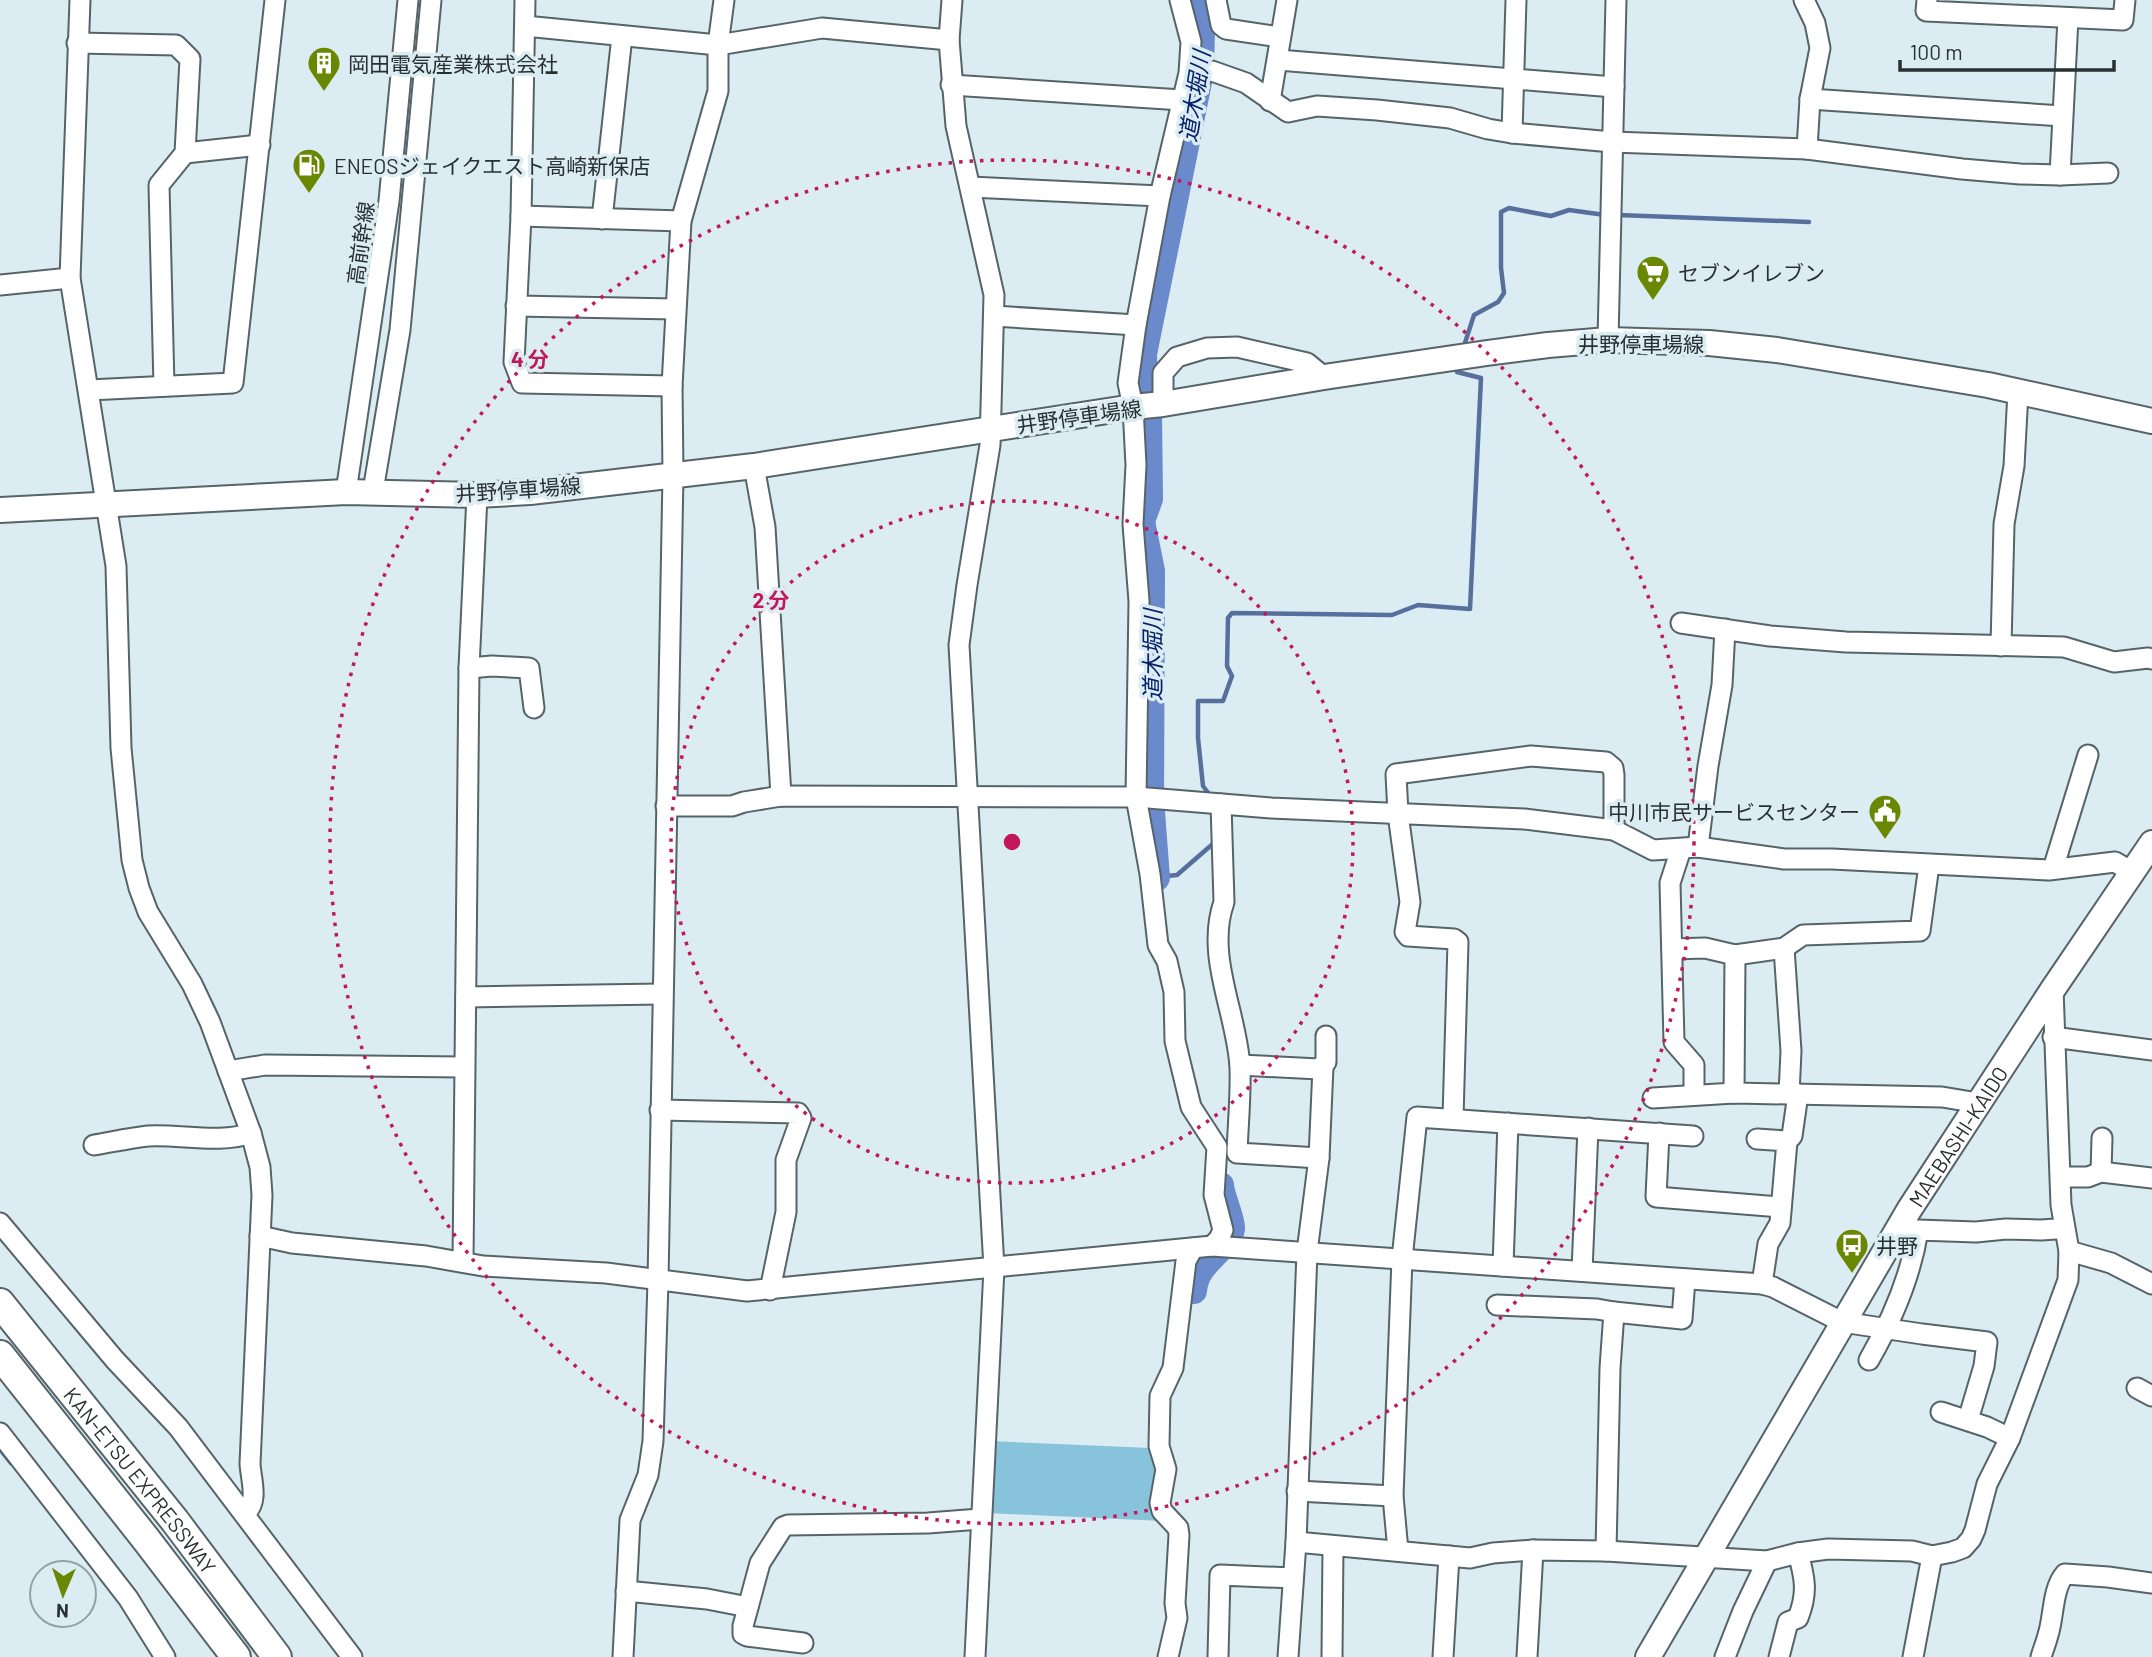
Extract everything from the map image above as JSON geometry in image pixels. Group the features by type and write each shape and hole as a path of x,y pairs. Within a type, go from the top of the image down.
{"highway":[{"name":"KAN-ETSU EXPRESSWAY","path":"0,1303 175,1521 277,1657"},
{"name":"KAN-ETSU EXPRESSWAY","path":"0,1354 236,1657"}],"main road":[{"name":"井野停車場線","path":"0,510 373,491 477,495 530,492 754,466 1324,377 1548,345 1608,340 1709,343 1777,349 2018,392 2152,421"},
{"name":"MAEBASHI-KAIDO","path":"1648,1657 1890,1242 1978,1103 2152,843"}],"street":[{"path":"79,0 70,278 116,566 121,748 130,845 135,875 148,912 199,998 251,1133 260,1167 262,1195 250,1464 253,1502 244,1513"},
{"path":"89,390 233,383 275,0"},
{"name":"高前幹線","path":"346,492 389,201 408,0"},
{"path":"373,491 400,330 431,0"},
{"path":"525,0 521,216 514,362 522,383 672,386"},
{"path":"622,1657 630,1520 648,1475 651,1460 658,1281 675,309 681,221 718,91 718,45 724,0"},
{"path":"952,0 949,40 956,126 994,295 990,445 959,645 994,1268 975,1657"},
{"path":"1168,1657 1177,1618 1179,1535 1178,1528 1162,1511 1160,1503 1166,1469 1159,1446 1160,1396 1173,1368 1186,1261 1202,1247 1219,1239 1223,1230 1214,1195 1217,1146 1191,1107 1175,1041 1174,992 1167,961 1158,945 1150,874 1136,796 1139,601 1133,524 1136,465 1133,407 1128,383 1160,196 1189,74 1191,42 1181,0"},
{"path":"1216,0 1221,25 1226,29 1280,37"},
{"path":"1270,101 1287,0"},
{"path":"1512,133 1516,0"},
{"path":"1608,340 1616,0"},
{"path":"1804,0 1815,23 1820,48 1810,99 1807,149"},
{"path":"1927,0 1926,11 2123,20 2125,0"},
{"path":"2060,175 2068,18"},
{"path":"525,26 718,45 822,28 949,40"},
{"path":"602,219 622,36"},
{"path":"77,43 176,46 190,59 185,153 159,185 164,386"},
{"path":"1278,60 1614,87"},
{"path":"1212,71 1246,83 1288,112 1317,106 1377,110 1450,118 1512,133 1612,142 1807,149 1962,169 2060,175 2108,173"},
{"path":"951,85 1182,100"},
{"path":"1810,99 2062,116"},
{"path":"185,153 260,145"},
{"path":"970,187 1160,196"},
{"path":"521,216 681,221"},
{"path":"0,285 70,278"},
{"path":"516,306 675,309"},
{"path":"994,317 1136,324"},
{"path":"1163,404 1163,373 1177,356 1207,348 1237,347 1307,363 1324,377"},
{"path":"2001,646 2004,524 2014,466 2018,392"},
{"path":"754,466 765,527 781,796"},
{"path":"463,1262 469,668 477,495"},
{"path":"1681,622 1770,636 1846,642 2064,647 2114,662 2148,657 2152,659"},
{"path":"1694,1094 1693,1065 1674,1042 1670,883 1690,848 1708,766 1722,685 1725,629"},
{"path":"469,668 529,668 534,708"},
{"path":"2053,869 2088,755"},
{"path":"1453,1118 1458,942 1454,939 1408,936 1405,932 1410,902 1398,814 1396,774 1531,756 1606,762 1610,764 1614,775 1614,831"},
{"path":"666,806 732,806 781,796 1136,796 1221,804 1524,819 1614,831 1653,850 1690,848 1784,859 2053,869 2115,862 2132,872"},
{"path":"1221,804 1224,902 1220,915 1219,954 1240,1065 1237,1153 1319,1158"},
{"path":"1672,948 1705,948 1735,955 1784,948 1803,935 1920,931 1929,865"},
{"path":"1762,1284 1768,1244 1780,1223 1787,1141 1792,1136 1793,1094 1784,948"},
{"path":"1734,1093 1735,955"},
{"path":"1296,1542 1470,1558 1533,1550 1606,1551 1767,1561 1828,1549 1912,1551 1931,1556 1963,1548 1975,1530 1987,1484 2010,1438 2068,1280 2069,1251 2061,1205 2053,989"},
{"path":"466,997 662,994"},
{"path":"1289,1657 1307,1252 1319,1158 1326,1036"},
{"path":"2053,1037 2152,1050"},
{"path":"228,1070 265,1065 464,1067"},
{"path":"1240,1065 1323,1067"},
{"path":"1653,1098 1734,1093 1942,1097 1978,1103"},
{"path":"660,1110 798,1113 801,1118 786,1160 786,1212 769,1290"},
{"path":"1398,1551 1393,1496 1402,1259 1417,1116 1693,1136"},
{"path":"1503,1266 1508,1123"},
{"path":"1581,1272 1588,1128"},
{"path":"94,1145 149,1136 219,1137 251,1133"},
{"path":"1659,1133 1656,1197 1781,1207"},
{"path":"2101,1172 2102,1138"},
{"path":"1757,1139 1787,1141"},
{"path":"2061,1177 2088,1177 2101,1172 2152,1178"},
{"path":"0,1223 115,1360 178,1427 352,1657"},
{"path":"1869,1360 1886,1327 1915,1250 1918,1230 1976,1232 2056,1229 2064,1226"},
{"path":"260,1236 292,1242 426,1256 483,1266 619,1274 747,1291 1202,1247 1762,1284 1842,1322 1987,1342 1984,1366 1968,1420"},
{"path":"1890,1242 1915,1250"},
{"path":"2069,1251 2111,1262 2152,1284"},
{"path":"1497,1305 1597,1309 1682,1319 1685,1279"},
{"path":"1606,1551 1610,1368 1614,1312"},
{"path":"1941,1412 2010,1438"},
{"path":"0,1433 128,1598 165,1657"},
{"path":"1297,1491 1393,1496"},
{"path":"803,1643 745,1636 742,1630 760,1563 786,1525 928,1523 980,1518"},
{"path":"1332,1657 1333,1546"},
{"path":"1527,1657 1533,1550"},
{"path":"1779,1657 1788,1622 1798,1618 1804,1602 1805,1579 1798,1553"},
{"path":"1443,1657 1449,1556"},
{"path":"1913,1657 1931,1556"},
{"path":"1725,1657 1767,1561"},
{"path":"2041,1657 2049,1634 2058,1588 2065,1574 2151,1580"},
{"path":"1218,1657 1220,1575 1293,1578"},
{"path":"626,1591 707,1599 748,1607"}],"shaded area":[{"path":"989,1441 1151,1448 1160,1470 1163,1521 986,1513"}],"waterway":[{"name":"道木堀川","path":"1157,878 1151,799 1152,571 1142,521 1150,499 1149,414 1145,392 1144,354 1201,72 1202,29 1196,0"},
{"path":"1463,349 1474,315 1498,302 1504,293 1501,212 1509,208 1551,216 1569,210 1605,215"},
{"path":"1618,215 1809,222"},
{"path":"1212,798 1203,786 1198,738 1198,701 1223,701 1232,676 1227,666 1228,618 1232,613 1392,615 1418,605 1470,609 1481,378 1457,372 1459,365"},
{"path":"1157,877 1177,875 1215,842"},
{"name":"道木堀川","path":"1194,1291 1200,1272 1225,1244 1232,1229 1221,1185"},
{"path":"0,1449 11,1463"}],"place":[{"name":"岡田電気産業株式会社","path":"324,93"},
{"name":"ENEOSジェイクエスト高崎新保店","path":"309,195"},
{"name":"セブンイレブン","path":"1653,302"},
{"name":"中川市民サービスセンター","path":"1885,841"},
{"name":"井野","path":"1852,1275"}]}
